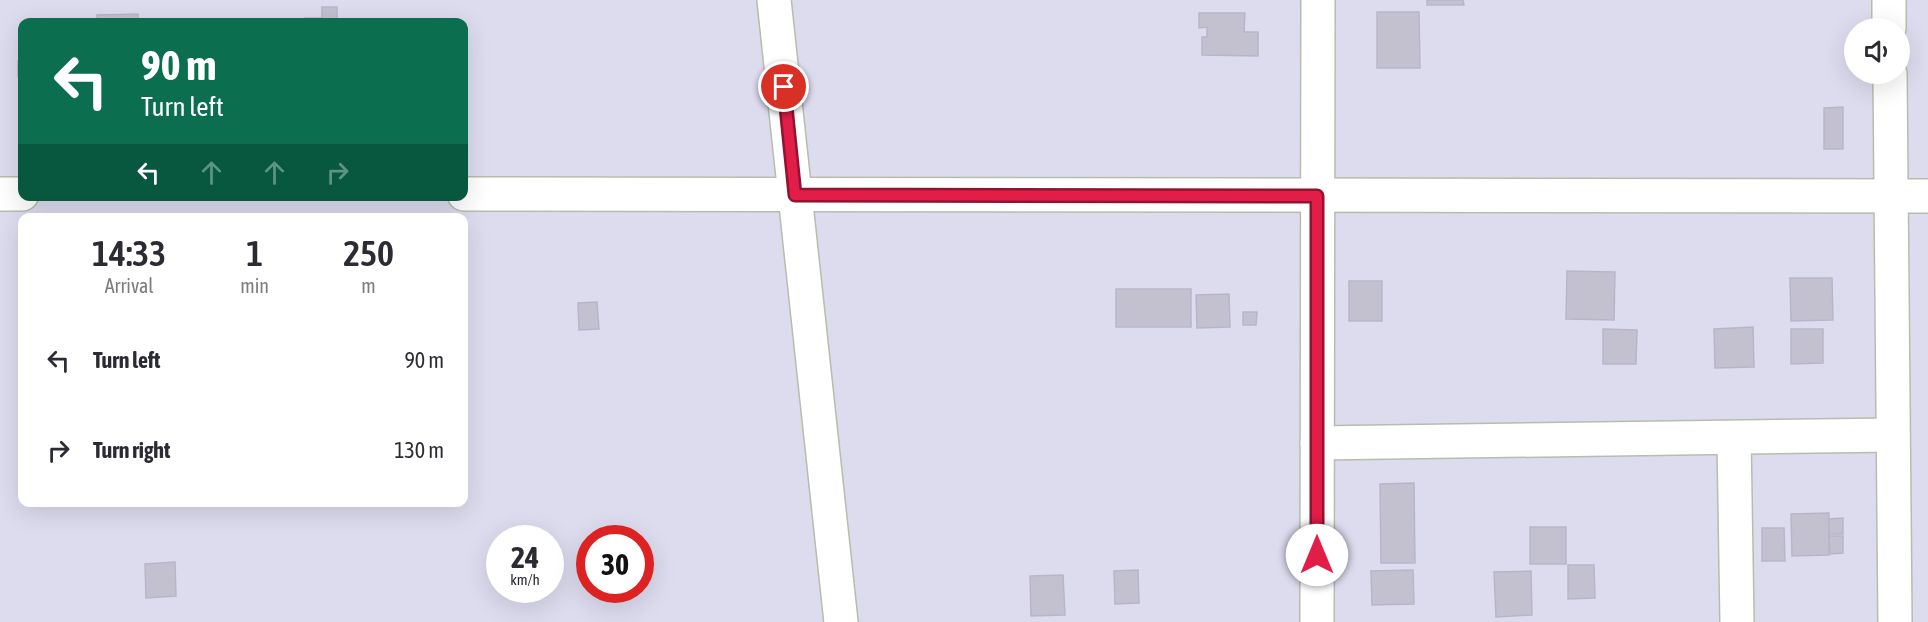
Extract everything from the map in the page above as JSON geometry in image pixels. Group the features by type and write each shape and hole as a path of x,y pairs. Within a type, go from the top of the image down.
{"street":[{"path":"774,0 841,622"},
{"path":"1317,622 1318,0"},
{"path":"1889,0 1889,18"},
{"path":"1890,84 1895,622"},
{"path":"0,194 18,194"},
{"path":"468,194 1928,196"},
{"path":"1317,443 1893,435"},
{"path":"1734,438 1737,622"}],"building":[{"path":"1427,0 1463,0 1464,5 1427,5"},
{"path":"322,7 337,7 337,18 322,18"},
{"path":"1377,12 1419,12 1420,68 1377,68"},
{"path":"1199,13 1245,13 1244,32 1258,32 1258,56 1202,55 1202,37 1207,37 1207,27 1199,28"},
{"path":"138,14 138,18 97,18 97,15"},
{"path":"1843,107 1843,149 1824,149 1824,108"},
{"path":"1567,271 1615,272 1614,320 1566,319"},
{"path":"1790,278 1832,278 1833,320 1791,321"},
{"path":"1349,281 1382,281 1382,321 1349,321"},
{"path":"1116,289 1191,289 1191,327 1116,327"},
{"path":"1229,294 1230,327 1197,328 1196,295"},
{"path":"597,302 599,329 579,330 578,303"},
{"path":"1243,312 1257,312 1256,325 1243,325"},
{"path":"1753,327 1754,367 1715,368 1714,329"},
{"path":"1603,329 1637,330 1636,364 1603,364"},
{"path":"1791,329 1823,329 1823,363 1791,364"},
{"path":"1414,483 1415,563 1381,563 1380,484"},
{"path":"1829,513 1829,555 1792,556 1791,514"},
{"path":"1843,518 1843,534 1829,534 1829,519"},
{"path":"1530,527 1566,527 1566,564 1530,564"},
{"path":"1762,528 1784,528 1785,561 1762,561"},
{"path":"1829,536 1843,536 1843,553 1830,554"},
{"path":"175,562 176,596 146,598 145,564"},
{"path":"1568,565 1594,565 1595,598 1568,599"},
{"path":"1138,570 1139,603 1115,604 1114,571"},
{"path":"1413,570 1414,604 1372,605 1371,571"},
{"path":"1531,571 1532,615 1496,617 1494,572"},
{"path":"1063,575 1065,615 1031,616 1030,576"}],"route":[{"path":"784,87 795,195 1317,196 1317,555"}]}
